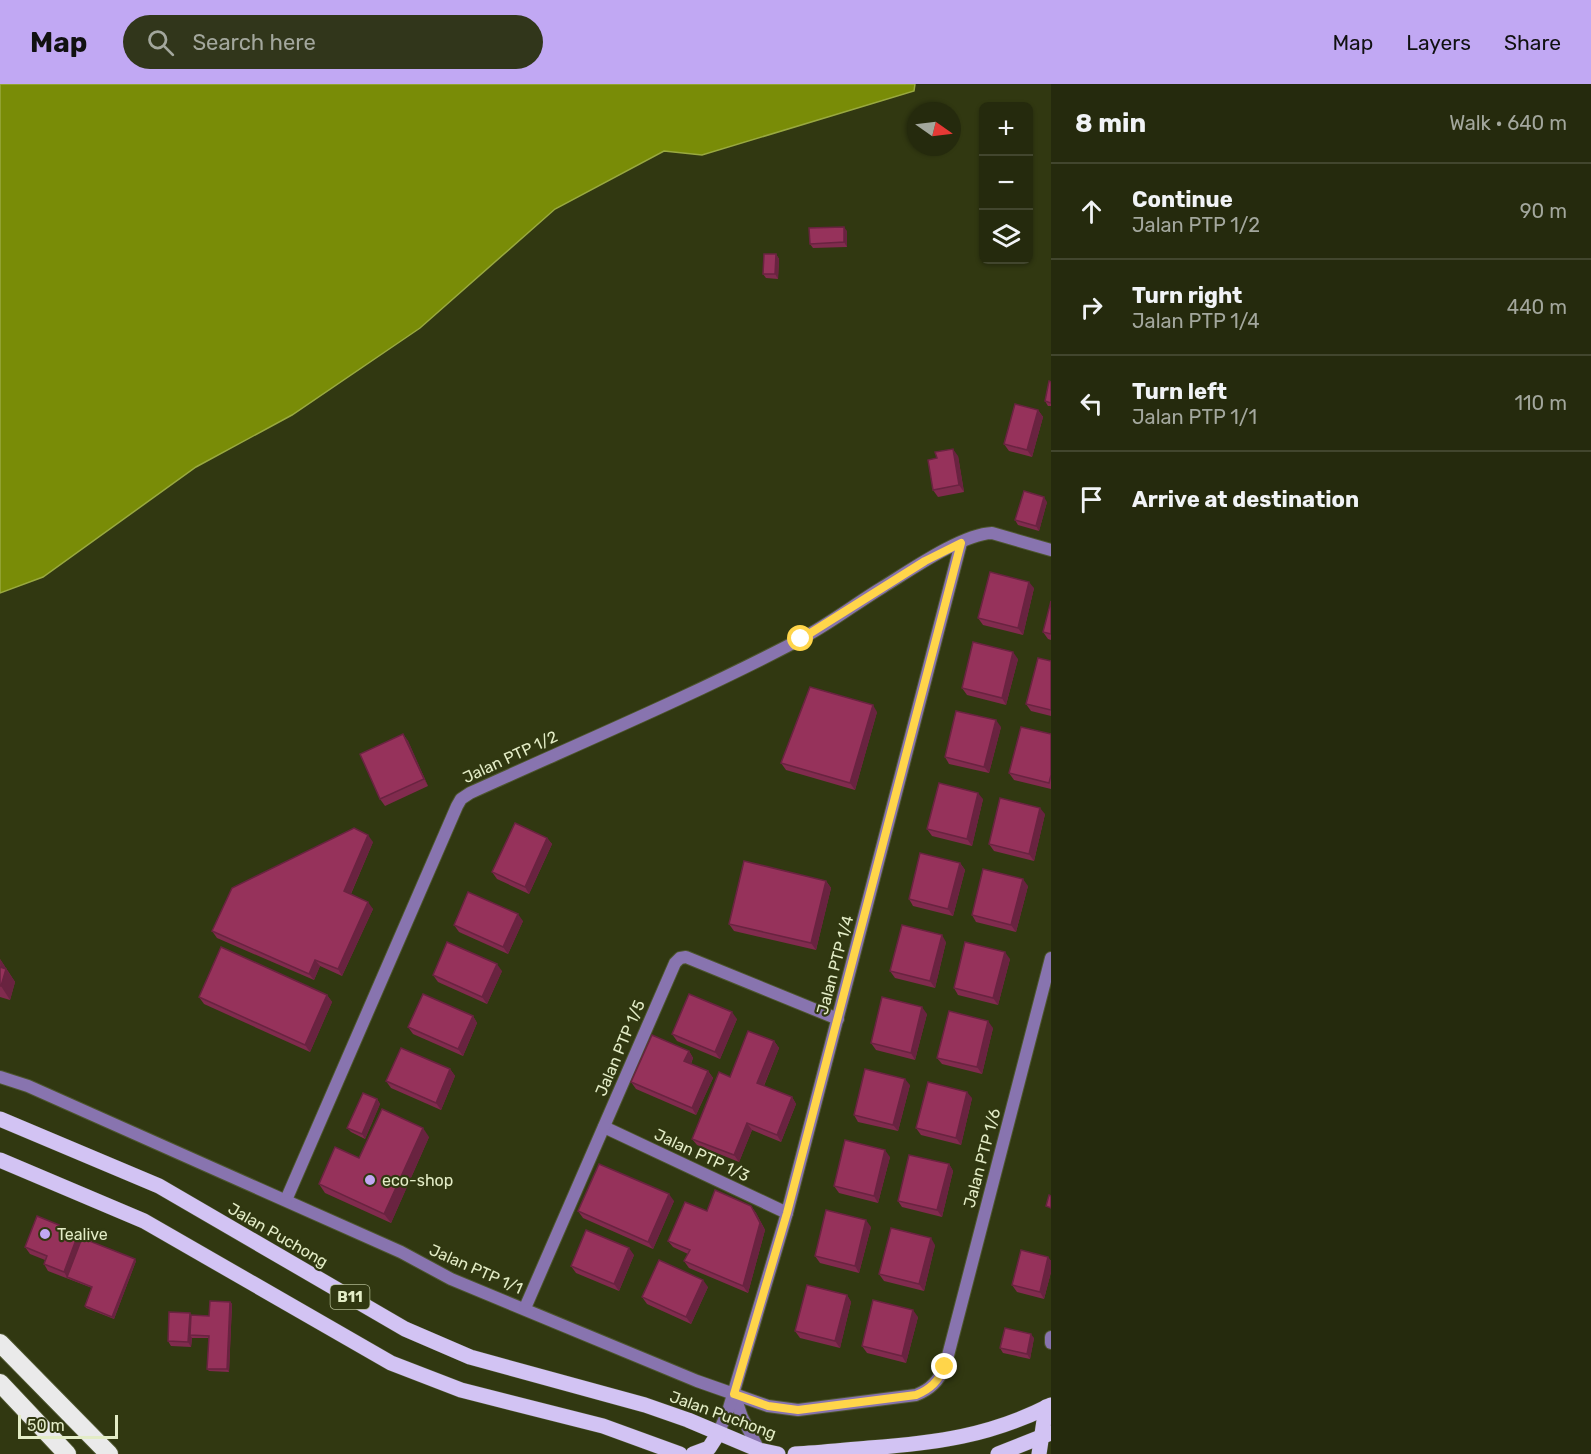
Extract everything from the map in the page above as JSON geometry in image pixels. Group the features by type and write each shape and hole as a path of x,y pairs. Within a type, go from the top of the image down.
{"highway":[{"path":"0,1343 109,1454"},
{"path":"0,1383 67,1454"}],"main road":[{"name":"Jalan Puchong","path":"0,1119 159,1186 416,1334 470,1357 645,1406 688,1420 759,1450 778,1454"},
{"path":"0,1153 47,1181"},
{"name":"B11","path":"0,1160 144,1221 391,1363 461,1390 603,1426 680,1454"},
{"path":"1039,1454 1046,1435 1045,1407"},
{"path":"1022,1448 1045,1407"},
{"path":"795,1454 954,1439 1008,1424 1045,1407"},
{"path":"693,1454 701,1453 709,1448 718,1434"},
{"path":"998,1454 1022,1448 1046,1435"}],"street":[{"path":"961,543 984,533 992,533 1051,550"},
{"name":"Jalan PTP 1/4","path":"718,1434 734,1394 787,1213 961,543"},
{"name":"Jalan PTP 1/2","path":"286,1200 461,799 801,639 925,561 961,543"},
{"name":"Jalan PTP 1/5","path":"525,1308 675,963 680,958 686,957 838,1019"},
{"name":"Jalan PTP 1/6","path":"945,1367 1051,958"},
{"name":"Jalan PTP 1/1","path":"0,1077 28,1086 286,1200 400,1252 451,1279 697,1381 781,1409 798,1410 916,1395 926,1391 939,1379 945,1367"},
{"name":"Jalan PTP 1/3","path":"604,1127 787,1213"},
{"path":"1051,1337 1051,1343"},
{"path":"734,1394 750,1435 759,1450"}],"shaded area":[{"path":"0,84 915,84 914,91 702,155 664,151 555,209 420,328 292,415 196,467 43,577 0,593"}],"building":[{"path":"844,227 844,242 810,244 809,228"},
{"path":"764,254 776,254 775,274 763,274"},
{"path":"1049,381 1051,382 1051,403 1045,401"},
{"path":"1015,404 1038,410 1027,450 1004,444"},
{"path":"953,449 959,485 933,490 928,460 937,458 935,452"},
{"path":"1024,491 1044,497 1036,526 1015,520"},
{"path":"990,572 1029,582 1018,628 978,618"},
{"path":"1051,601 1051,634 1043,632"},
{"path":"973,642 1013,652 1002,698 962,688"},
{"path":"1038,658 1051,661 1051,710 1026,704"},
{"path":"810,687 873,705 850,783 781,763"},
{"path":"956,711 996,720 984,767 945,757"},
{"path":"1021,727 1051,734 1049,783 1009,773"},
{"path":"403,734 424,779 380,799 360,754"},
{"path":"939,783 978,793 967,839 927,829"},
{"path":"1000,798 1040,808 1029,854 989,844"},
{"path":"515,823 547,838 525,887 492,872"},
{"path":"354,828 368,835 344,891 368,902 338,969 315,960 309,974 212,931 232,888"},
{"path":"920,853 960,863 948,909 909,899"},
{"path":"744,861 826,881 811,943 729,924"},
{"path":"983,869 1023,879 1011,925 972,915"},
{"path":"468,892 518,914 503,947 454,925"},
{"path":"902,925 942,935 930,981 890,971"},
{"path":"447,942 497,964 482,997 433,975"},
{"path":"965,942 1005,952 993,998 954,988"},
{"path":"221,947 327,995 305,1045 199,997"},
{"path":"0,967 6,969 1,986 0,986"},
{"path":"423,994 473,1016 458,1049 408,1027"},
{"path":"689,994 732,1012 715,1052 672,1034"},
{"path":"882,997 922,1007 911,1053 871,1043"},
{"path":"949,1011 988,1021 977,1067 937,1058"},
{"path":"748,1031 774,1041 757,1083 792,1097 777,1135 747,1123 734,1155 692,1139 719,1072 730,1077"},
{"path":"652,1035 689,1051 684,1061 708,1071 692,1108 631,1082"},
{"path":"401,1048 450,1069 436,1103 386,1081"},
{"path":"865,1069 905,1079 893,1125 854,1115"},
{"path":"928,1082 967,1092 956,1138 916,1128"},
{"path":"363,1093 377,1099 362,1134 347,1128"},
{"name":"eco-shop","path":"382,1109 423,1128 384,1214 319,1184 335,1147 359,1158"},
{"path":"845,1140 885,1150 874,1196 834,1186"},
{"path":"909,1155 949,1164 937,1210 898,1201"},
{"path":"599,1164 669,1194 648,1242 578,1211"},
{"path":"715,1190 751,1206 760,1223 743,1286 684,1261 690,1250 668,1241 685,1202 707,1211"},
{"path":"1049,1195 1051,1196 1051,1208 1046,1206"},
{"path":"826,1210 866,1220 855,1266 815,1256"},
{"path":"37,1216 59,1225 57,1229 77,1237 64,1272 44,1264 47,1256 25,1247"},
{"path":"891,1228 931,1238 919,1284 879,1274"},
{"path":"586,1230 629,1248 614,1284 571,1266"},
{"path":"82,1238 135,1259 112,1317 85,1306 92,1287 67,1277"},
{"path":"1021,1250 1048,1257 1040,1292 1012,1285"},
{"path":"659,1260 703,1280 686,1317 642,1297"},
{"path":"807,1285 847,1295 835,1341 795,1331"},
{"path":"873,1300 913,1310 902,1356 862,1346"},
{"path":"210,1301 230,1302 227,1369 207,1369 209,1336 190,1335 191,1315 209,1316"},
{"path":"169,1312 190,1313 188,1342 168,1341"},
{"path":"1005,1328 1031,1334 1027,1354 1000,1348"}],"place":[{"name":"eco-shop","path":"370,1180"},
{"name":"Tealive","path":"45,1234"}],"route":[{"path":"801,639 925,561 961,543 787,1213 734,1394 768,1406 798,1410 916,1395 926,1391 939,1379 945,1367"}]}
